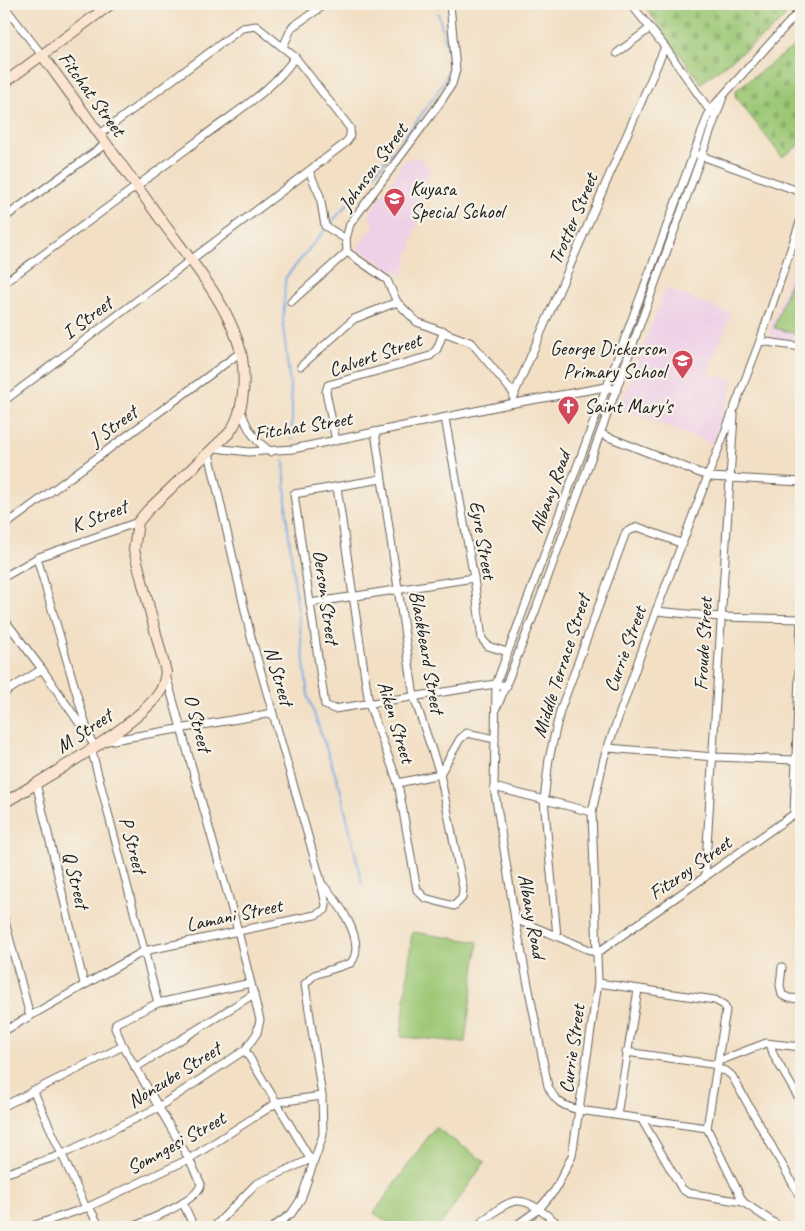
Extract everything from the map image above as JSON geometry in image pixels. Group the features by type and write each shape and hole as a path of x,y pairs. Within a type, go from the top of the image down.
{"street":[{"path":"4,83 111,4"},
{"path":"283,47 292,27 326,4"},
{"name":"Johnson Street","path":"347,252 346,239 350,224 452,84 456,70 456,58 450,29 450,4"},
{"path":"631,4 649,29 666,47 716,120"},
{"path":"4,6 42,55"},
{"name":"Albany Road","path":"707,1128 579,1110 558,1102 553,1097 548,1086 515,919 494,787 496,684 710,110 801,8"},
{"name":"I Street","path":"4,401 348,141 350,128 294,57 256,26 242,28 100,134"},
{"path":"617,53 649,29"},
{"name":"Trotter Street","path":"509,404 515,395 666,47"},
{"name":"Fitchat Street","path":"42,55 108,144 227,316 241,352 243,390 241,411 237,423 212,451"},
{"path":"4,283 137,187 251,100 279,77 294,57"},
{"name":"Albany Road","path":"497,708 507,686 578,491 601,434 723,97"},
{"path":"4,218 108,144"},
{"path":"694,153 801,192"},
{"path":"309,170 320,196 325,226 346,239"},
{"name":"Currie Street","path":"579,1110 598,983 592,812 608,748 656,611 684,544 734,412 801,219"},
{"path":"291,302 347,252 387,280 397,302 417,322 472,343 515,395"},
{"path":"652,266 661,269"},
{"path":"301,366 354,319 397,302"},
{"path":"630,325 640,328"},
{"name":"Calvert Street","path":"336,441 326,392 328,385 430,356 437,349 444,331"},
{"path":"760,341 801,347"},
{"name":"J Street","path":"4,526 241,352"},
{"name":"Fitchat Street","path":"212,451 271,452 336,441 509,404 606,387 617,390"},
{"path":"241,411 248,431 258,443 271,452"},
{"name":"Froude Street","path":"706,877 714,757 720,617 732,479 734,412"},
{"name":"Eyre Street","path":"446,418 474,578 482,639 488,646 507,652"},
{"name":"Blackbeard Street","path":"375,432 414,697 440,774 463,888 462,898 458,904"},
{"path":"601,434 710,476 732,479 801,482"},
{"name":"K Street","path":"4,577 37,558 138,522 148,510 212,451"},
{"name":"N Street","path":"212,451 249,628 326,905"},
{"path":"337,487 381,480"},
{"name":"Oerson Street","path":"337,487 294,494 325,705 327,708 334,709 369,704"},
{"name":"Aiken Street","path":"337,487 369,704 398,783 417,890 425,898 454,906 458,904"},
{"path":"569,488 578,491"},
{"name":"O Street","path":"138,522 134,539 136,560 238,931"},
{"name":"Middle Terrace Street","path":"557,936 544,800 549,759 560,711 623,536 630,529 638,527 684,544"},
{"name":"P Street","path":"37,558 89,736"},
{"path":"310,603 398,588 474,578"},
{"path":"525,608 535,612"},
{"path":"656,611 720,617 801,619 794,760 794,814"},
{"name":"P Street","path":"4,620 42,669 96,745 158,1003"},
{"path":"4,693 42,669"},
{"name":"M Street","path":"4,804 96,745 155,698 161,690 166,672"},
{"path":"369,704 496,684 507,686"},
{"path":"96,745 273,714"},
{"path":"398,783 440,774 460,740 466,734 495,739"},
{"path":"608,748 714,757 794,760"},
{"name":"Q Street","path":"36,783 84,984"},
{"path":"494,787 592,812"},
{"name":"Fitzroy Street","path":"597,953 801,809"},
{"path":"273,1227 291,1214 298,1206 312,1160 323,1134 322,1096 305,984 314,975 351,963 354,955 355,945 346,917 339,904 321,882"},
{"name":"Lamani Street","path":"4,1031 144,951 315,915 322,913 326,905"},
{"path":"4,918 30,1016"},
{"path":"515,919 597,953"},
{"name":"Nonzube Street","path":"4,1174 62,1155 157,1108 245,1050 259,1028 260,1020 238,931"},
{"path":"782,967 780,985 782,995 801,999"},
{"path":"133,1227 183,1203 196,1193 201,1184 189,1159 157,1108 123,1046 115,1028 116,1023 158,1003 251,982"},
{"path":"598,983 715,1000 724,1005 726,1010 707,1128 743,1202"},
{"path":"617,1115 626,1052 638,990"},
{"path":"135,1068 254,994"},
{"path":"718,1065 754,1046 770,1044 801,1047"},
{"path":"770,1044 774,1056 801,1102"},
{"path":"4,1106 123,1046"},
{"path":"245,1050 312,1160"},
{"path":"626,1052 718,1065 732,1076 801,1198"},
{"path":"34,1090 87,1207 100,1227"},
{"path":"278,1102 322,1096"},
{"name":"Somngesi Street","path":"29,1227 87,1207 189,1159 278,1102"},
{"path":"514,1227 539,1208 566,1174 572,1156 579,1110"},
{"path":"642,1120 682,1189 688,1193 743,1202 780,1227"},
{"path":"214,1227 256,1184 312,1160"},
{"path":"476,1227 508,1202 523,1201 539,1208 562,1227"},
{"path":"183,1203 194,1227"}],"shaded area":[{"name":"Kuyasa Special School","path":"420,157 430,170 403,276 357,249 375,225 370,220 370,213 405,160"},
{"path":"801,242 801,342 775,341 769,332"},
{"path":"666,288 731,314 708,373 734,381 712,444 619,408"}],"green space":[{"path":"643,4 796,4 774,28 701,83"},
{"path":"801,41 801,144 782,157 735,96 736,90"},
{"path":"801,250 801,335 774,328"},
{"path":"412,932 478,942 465,1042 401,1037"},
{"path":"435,1127 485,1162 439,1227 395,1227 374,1213"}],"waterway":[{"path":"437,4 438,8"},
{"path":"330,224 417,121 445,80 449,59 438,13"},
{"path":"292,439 292,403 283,325 285,282 286,277 324,231"},
{"path":"284,461 287,520 308,696 340,788 362,883"}],"place":[{"name":"Kuyasa Special School","path":"394,218"},
{"name":"George Dickerson Primary School","path":"682,379"},
{"name":"Saint Mary's","path":"568,425"}]}
